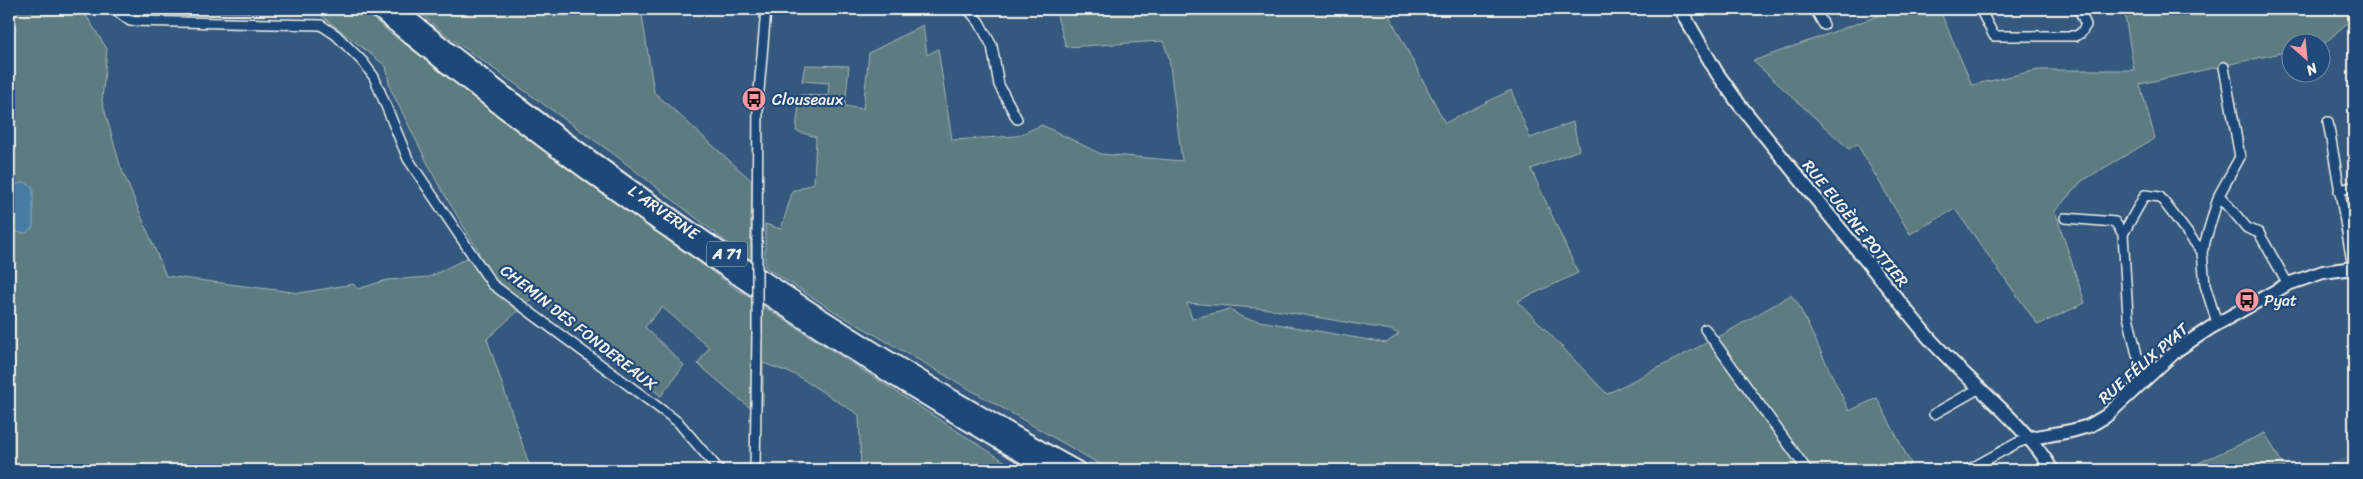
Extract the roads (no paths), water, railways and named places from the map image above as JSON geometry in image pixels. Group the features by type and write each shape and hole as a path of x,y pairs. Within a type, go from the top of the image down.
{"highway":[{"name":"L'ARVERNE","path":"378,9 520,121 722,266 892,376 1050,470"},
{"name":"L'ARVERNE","path":"396,9 537,118 727,254 900,366 1077,470"}],"street":[{"name":"CHEMIN DES FONDEREAUX","path":"114,9 130,21 321,25 336,35 363,62 374,77 408,159 492,284 678,422 719,470"},
{"path":"755,470 758,102 766,9"},
{"path":"968,9 979,22 992,46 999,85 1017,118"},
{"name":"RUE EUGÈNE POTTIER","path":"1680,9 1717,73 1738,104 1928,337 1978,389 2031,438 2052,470"},
{"path":"1815,9 1824,26"},
{"path":"1980,9 1994,36 2076,36 2082,34 2086,25 2079,9"},
{"path":"2218,323 2205,285 2202,252 2219,195 2240,157 2224,66"},
{"path":"2328,122 2354,268"},
{"path":"2339,190 2354,186"},
{"path":"2123,234 2145,195 2160,196 2202,252"},
{"path":"2219,195 2246,228 2258,234 2288,284"},
{"path":"2065,218 2115,222 2123,234 2128,316 2137,355 2150,374"},
{"name":"RUE FÉLIX PYAT","path":"2031,438 2057,435 2089,426 2106,416 2177,350 2218,323 2288,284 2306,276 2354,268"},
{"path":"1705,329 1807,470"},
{"path":"1934,414 1978,389"},
{"path":"1968,470 2017,443 2031,438"}],"waterway":[{"path":"9,151 9,157"}],"place":[{"name":"Clouseaux","path":"754,99"},
{"name":"Pyat","path":"2247,300"}]}
